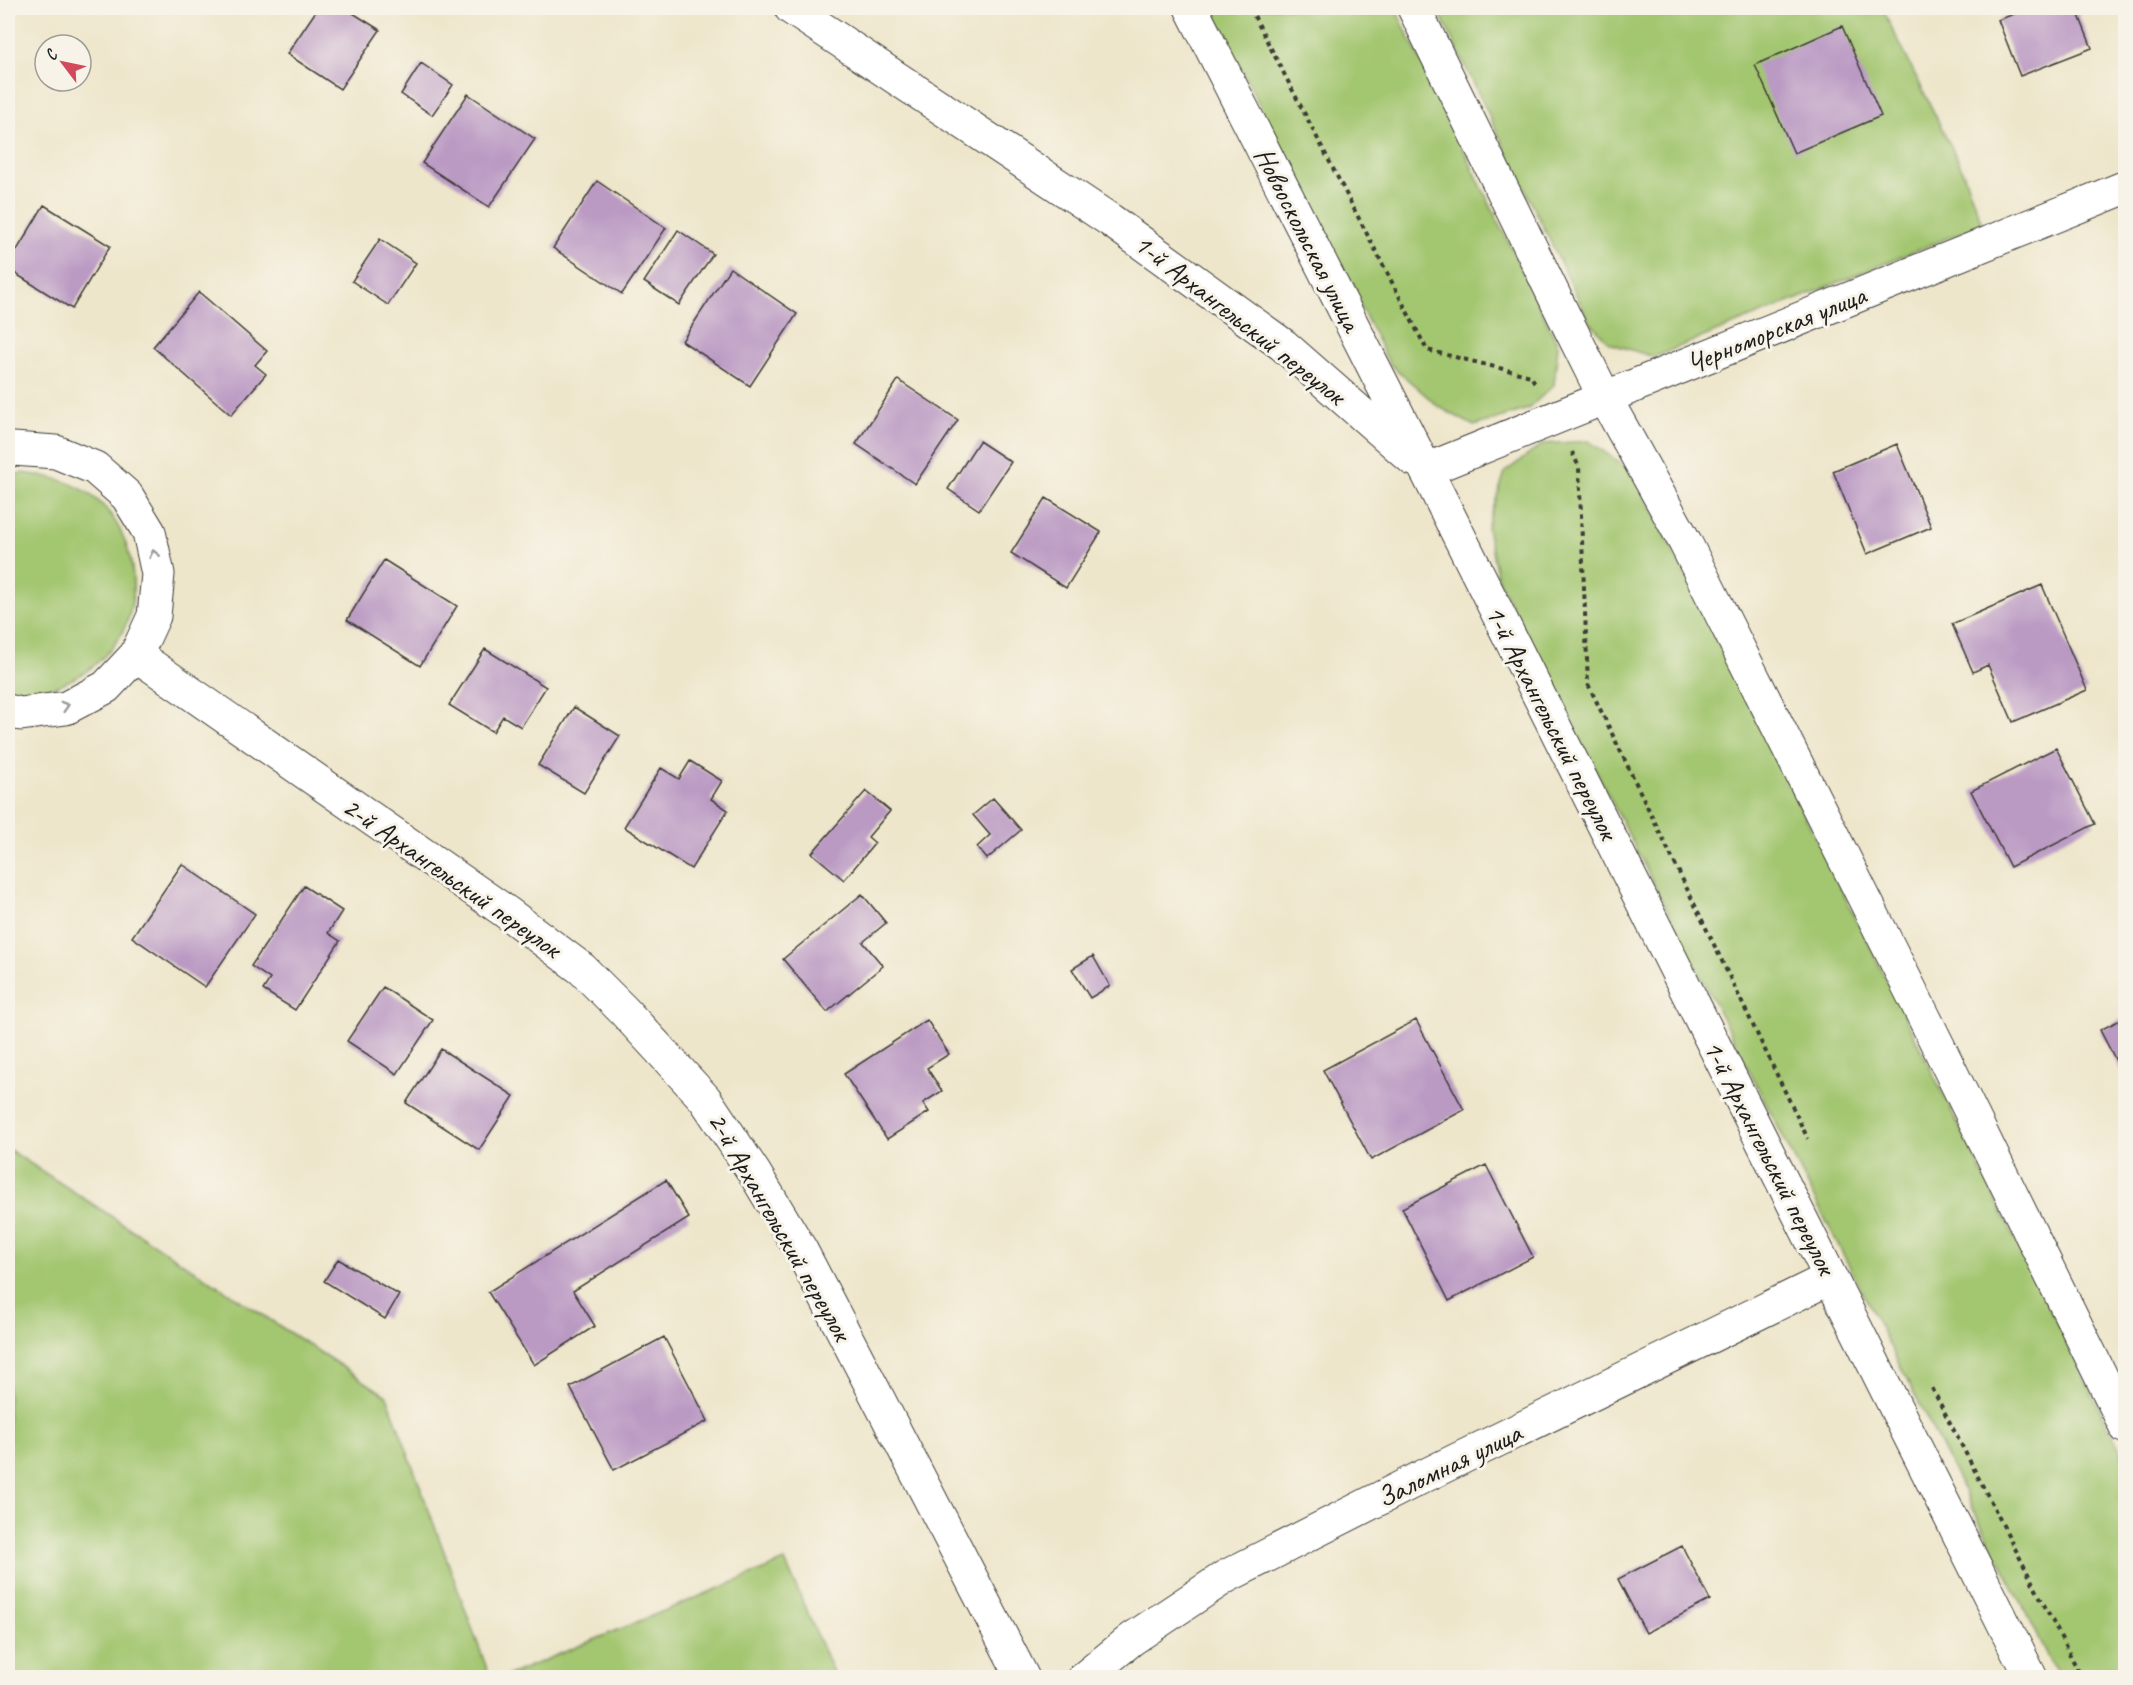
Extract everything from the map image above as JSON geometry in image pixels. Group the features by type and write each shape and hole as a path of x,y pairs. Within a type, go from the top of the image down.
{"street":[{"name":"1-й Архангельский переулок","path":"791,8 1110,220 1283,345 1426,470 2031,1677"},
{"name":"Новооскольская улица","path":"1191,8 1426,470"},
{"path":"1414,8 1605,398 1685,542 1924,1017 2126,1427"},
{"name":"Черноморская улица","path":"1426,470 2126,187"},
{"path":"8,451 13,449 56,452 95,468 128,496 149,532 158,574 154,616 136,655 106,687 66,708 21,714 8,711"},
{"name":"2-й Архангельский переулок","path":"136,655 506,912 582,969 705,1099 755,1174 801,1250 1023,1677"},
{"name":"Заломная улица","path":"1084,1677 1132,1639 1225,1577 1420,1478 1830,1278"}],"path":[{"path":"1250,8 1427,350 1532,376 1537,386"},
{"path":"1569,447 1579,467 1588,684 1811,1146"},
{"path":"1929,1380 2082,1677"}],"green space":[{"path":"1211,8 1395,8 1558,345 1554,385 1528,409 1474,426 1439,407 1389,363"},
{"path":"1437,8 1882,8 1961,167 1982,224 1654,357 1609,343 1589,321"},
{"path":"1589,441 1635,474 2125,1460 2125,1677 2059,1677 1498,579 1487,528 1505,472 1543,444"},
{"path":"23,473 72,484 101,504 113,518 121,533 132,567 132,602 128,619 111,649 95,665 76,678 39,691 8,690 8,476"},
{"path":"8,1149 387,1396 490,1677 8,1677"},
{"path":"785,1561 835,1677 504,1677"}],"building":[{"path":"123,8 136,8 132,13"},
{"path":"318,8 345,8 380,30 340,89 287,54"},
{"path":"2030,8 2076,8 2092,48 2020,76 1998,20"},
{"path":"1842,26 1881,116 1794,153 1755,65"},
{"path":"421,63 453,85 432,115 401,94"},
{"path":"468,94 535,139 489,207 422,163"},
{"path":"597,181 666,228 622,294 553,248"},
{"path":"44,205 110,246 72,309 8,269 8,265"},
{"path":"678,230 713,254 679,305 644,282"},
{"path":"380,239 416,263 388,305 352,281"},
{"path":"730,268 797,314 750,386 682,341"},
{"path":"199,292 267,351 255,365 266,374 231,415 153,347"},
{"path":"898,380 958,420 915,484 856,444"},
{"path":"979,441 1011,462 979,510 948,489"},
{"path":"1897,444 1931,527 1867,554 1833,471"},
{"path":"1046,498 1101,532 1066,588 1011,553"},
{"path":"384,560 457,606 420,666 347,620"},
{"path":"2042,585 2087,690 2013,722 1988,665 1973,672 1952,624"},
{"path":"485,649 546,687 521,727 503,716 493,732 449,705"},
{"path":"574,707 620,736 584,793 538,765"},
{"path":"2056,748 2095,824 2010,867 1971,791"},
{"path":"690,761 722,781 711,799 728,810 691,869 624,827 661,768 679,779"},
{"path":"866,791 890,811 868,837 875,843 844,880 812,853"},
{"path":"993,798 1021,830 987,859 977,847 990,835 973,815"},
{"path":"182,864 255,914 205,987 132,937"},
{"path":"304,886 342,911 328,933 340,941 295,1010 263,990 270,979 251,966"},
{"path":"862,894 886,923 863,942 883,966 827,1012 783,959"},
{"path":"1093,956 1110,986 1090,998 1072,969"},
{"path":"383,987 433,1020 397,1074 347,1041"},
{"path":"2126,1017 2126,1080 2100,1030"},
{"path":"927,1020 949,1054 927,1068 942,1091 923,1103 929,1112 887,1139 844,1074"},
{"path":"1416,1020 1464,1110 1371,1160 1323,1070"},
{"path":"441,1049 514,1096 479,1150 406,1103"},
{"path":"1486,1165 1533,1257 1449,1301 1402,1208"},
{"path":"666,1180 689,1218 573,1291 595,1326 534,1365 488,1292"},
{"path":"338,1259 399,1295 385,1319 324,1281"},
{"path":"664,1337 708,1421 614,1470 570,1387"},
{"path":"1682,1546 1710,1600 1646,1633 1618,1579"}]}
